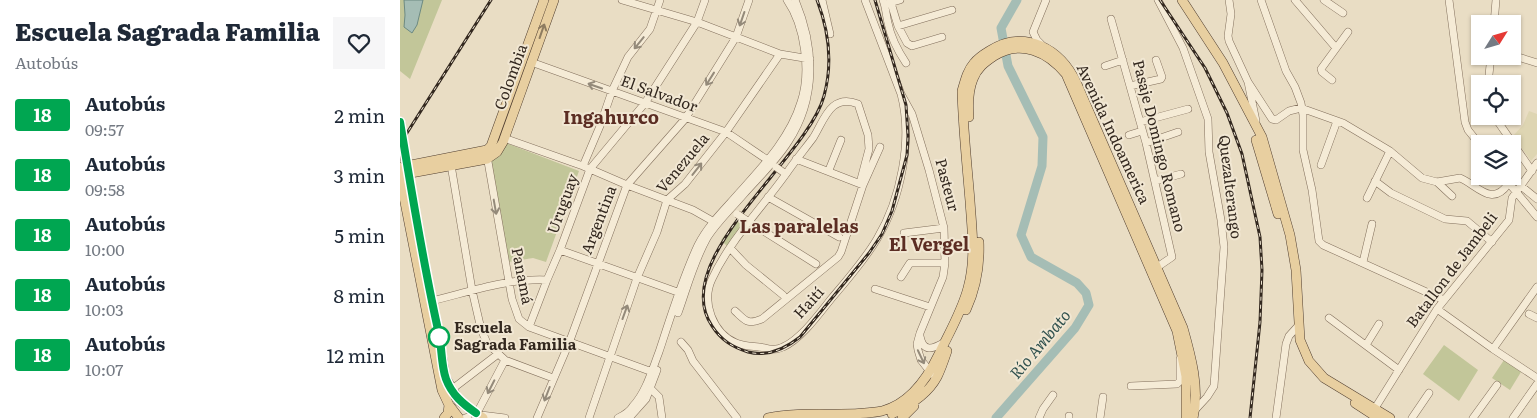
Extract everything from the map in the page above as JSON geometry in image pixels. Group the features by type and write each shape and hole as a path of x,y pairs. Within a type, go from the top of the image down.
{"main road":[{"name":"Colombia","path":"486,155 495,140 544,0"},
{"name":"Colombia","path":"486,155 497,152 504,138 554,0"},
{"path":"1176,0 1216,60 1254,133 1288,246 1292,271 1296,328 1304,352 1316,371 1324,378 1375,414 1390,418"},
{"path":"1182,0 1224,63 1257,126 1290,235 1296,270 1296,328"},
{"name":"Avenida Indoamerica","path":"768,418 792,414 865,414 882,416 902,409 917,399 933,375 971,299 980,260 962,91 966,75 973,63 995,47 1017,41 1044,47 1058,56 1072,72 1155,269 1163,297 1177,331 1186,376 1186,418"},
{"name":"Avenida Indoamerica","path":"1030,45 1051,59 1066,74 1183,328 1194,382 1194,414"},
{"name":"Avenida Indoamerica","path":"882,416 913,394 933,375 968,287 974,251 965,106"},
{"path":"401,126 403,170 442,390 448,405 448,413 444,418"},
{"path":"403,170 451,165 486,155"},
{"path":"403,170 486,155"},
{"path":"427,302 439,337 445,378 451,390 472,416"},
{"path":"902,418 917,399"},
{"path":"448,405 472,416"}],"street":[{"path":"622,0 697,22 780,54 809,59"},
{"path":"586,168 612,91 628,57 650,29 660,0"},
{"name":"Uruguay","path":"529,328 560,250 586,168 645,102 697,22 705,0"},
{"name":"Argentina","path":"538,418 569,343 627,185 685,119 736,37 749,0"},
{"path":"787,0 799,27 809,59"},
{"path":"716,223 734,211 788,142 801,116 808,92 809,59 805,24 795,0"},
{"path":"822,0 830,34"},
{"name":"Pasteur","path":"865,0 901,94 912,114 930,170 944,228 945,262 942,277 920,333 918,350 921,360 933,375"},
{"path":"886,2 900,0"},
{"path":"1044,47 1036,40 1034,32 1046,0"},
{"name":"Quezalterango","path":"1158,0 1183,48 1208,119 1210,159 1224,247 1214,386 1194,414"},
{"path":"1229,0 1231,14 1229,41 1248,82 1274,120 1293,109 1301,108 1337,121 1390,151 1422,178 1436,182 1452,196"},
{"path":"1261,0 1286,71 1298,95 1301,108 1303,150 1312,190 1318,239 1323,245 1444,300"},
{"path":"1295,0 1336,48"},
{"path":"1324,0 1344,13"},
{"path":"1449,0 1465,122 1472,135"},
{"path":"1495,15 1496,0"},
{"path":"886,2 907,43 912,46 942,37"},
{"path":"886,2 892,37 906,64"},
{"path":"898,26 952,10"},
{"name":"Pasaje Domingo Romano","path":"1111,19 1146,143 1172,257 1155,269"},
{"path":"1332,80 1321,69 1348,32"},
{"name":"Venezuela","path":"589,418 667,200 685,184 726,132 780,54"},
{"path":"1521,59 1537,63"},
{"path":"1105,66 1123,60"},
{"path":"1130,86 1161,79 1156,60"},
{"name":"El Salvador","path":"531,62 645,102 685,119 726,132 785,173"},
{"path":"1248,82 1257,126"},
{"name":"Haití","path":"768,197 747,220 730,248 712,279 708,289 707,300 715,324 723,335 737,344 770,350 782,348 793,340 819,314 871,249 886,222 895,196 907,145 906,115 901,94"},
{"path":"736,311 749,322 753,323 762,319 834,261 841,252 862,184 869,153 868,135 860,109 858,104 853,102 841,102 825,114 813,138 768,197 839,237"},
{"path":"1140,122 1188,109"},
{"path":"1321,165 1337,121"},
{"path":"1500,125 1532,171"},
{"path":"1129,135 1142,131"},
{"path":"1146,143 1178,132"},
{"path":"504,138 692,210 716,223"},
{"path":"828,170 841,140"},
{"path":"862,184 880,148"},
{"path":"1367,198 1390,151"},
{"name":"Panamá","path":"486,155 515,311 519,320 529,328"},
{"path":"796,159 862,184"},
{"path":"629,418 646,399 698,246 716,223 772,163"},
{"name":"Batallon de Jambeli","path":"1375,414 1399,370 1437,310 1509,220 1512,198 1537,163"},
{"path":"451,165 472,290 481,329 488,343 505,360 553,378"},
{"path":"1155,181 1181,174"},
{"path":"1436,182 1460,178 1482,192 1496,194 1507,185"},
{"path":"1375,181 1391,193 1444,220 1467,221 1492,242"},
{"path":"1510,185 1537,199"},
{"path":"1519,189 1537,218"},
{"path":"734,211 816,264"},
{"path":"1363,262 1372,224"},
{"path":"904,233 944,228"},
{"path":"730,248 746,265 783,295"},
{"path":"560,250 682,294"},
{"path":"901,276 910,263 945,262"},
{"path":"427,302 472,290 510,283 532,279 547,280"},
{"path":"1493,349 1537,287"},
{"path":"875,289 930,307"},
{"path":"1131,386 1173,385 1180,381 1178,351 1172,325 1162,301 1163,297"},
{"path":"1437,310 1537,378"},
{"path":"1529,314 1537,318"},
{"path":"1329,318 1399,370"},
{"path":"1366,345 1379,324"},
{"path":"529,328 654,373"},
{"path":"1276,418 1286,344 1296,328"},
{"path":"920,333 921,342 928,348 933,348 945,342"},
{"path":"681,342 688,350 693,361 737,418"},
{"path":"451,390 498,354"},
{"name":"Venezuela","path":"584,418 605,361 609,358"},
{"path":"505,360 472,416 505,418"},
{"path":"618,418 633,407 654,373"},
{"path":"1513,418 1537,384"},
{"path":"1473,418 1496,385"},
{"path":"650,388 658,397 662,418"},
{"path":"1412,418 1429,393"},
{"path":"1039,418 1053,395"},
{"path":"1100,418 1103,397"}],"shaded area":[{"path":"1529,111 1537,114 1537,154 1531,161 1521,147 1521,135 1514,135 1523,125"}],"green space":[{"path":"400,0 442,0 410,79 400,71"},
{"path":"506,143 579,171 546,262 533,258 508,262 489,162 500,156"},
{"path":"738,219 744,222 727,246 721,240"},
{"path":"1444,345 1478,370 1459,401 1423,374"},
{"path":"1504,360 1521,372 1510,390 1492,378"}],"water":[{"path":"404,0 423,0 417,25 412,33 404,27"}],"waterway":[{"name":"Río Ambato","path":"996,418 1075,328 1089,305 1086,293 1077,283 1031,257 1021,235 1042,166 1043,137 1008,66 1001,28 1017,0"}],"railway":[{"path":"400,144 491,0"},
{"path":"817,0 827,35 829,59 824,96 812,121 793,149 723,241 708,271 703,300 712,326 727,342 748,352 769,353 776,351 800,337 869,253 882,234 892,211 907,155 906,105 875,0"},
{"path":"1160,0 1205,68 1227,113 1242,154 1260,237 1262,270 1260,322 1250,418"}],"bus line":[{"name":"18","path":"400,122 407,174 439,337 445,378 459,401 476,413"}],"place":[{"name":"Escuela Sagrada Familia","path":"439,337"}],"district":[{"name":"Ingahurco","path":"611,118"},
{"name":"Las paralelas","path":"799,227"},
{"name":"El Vergel","path":"929,245"}]}
